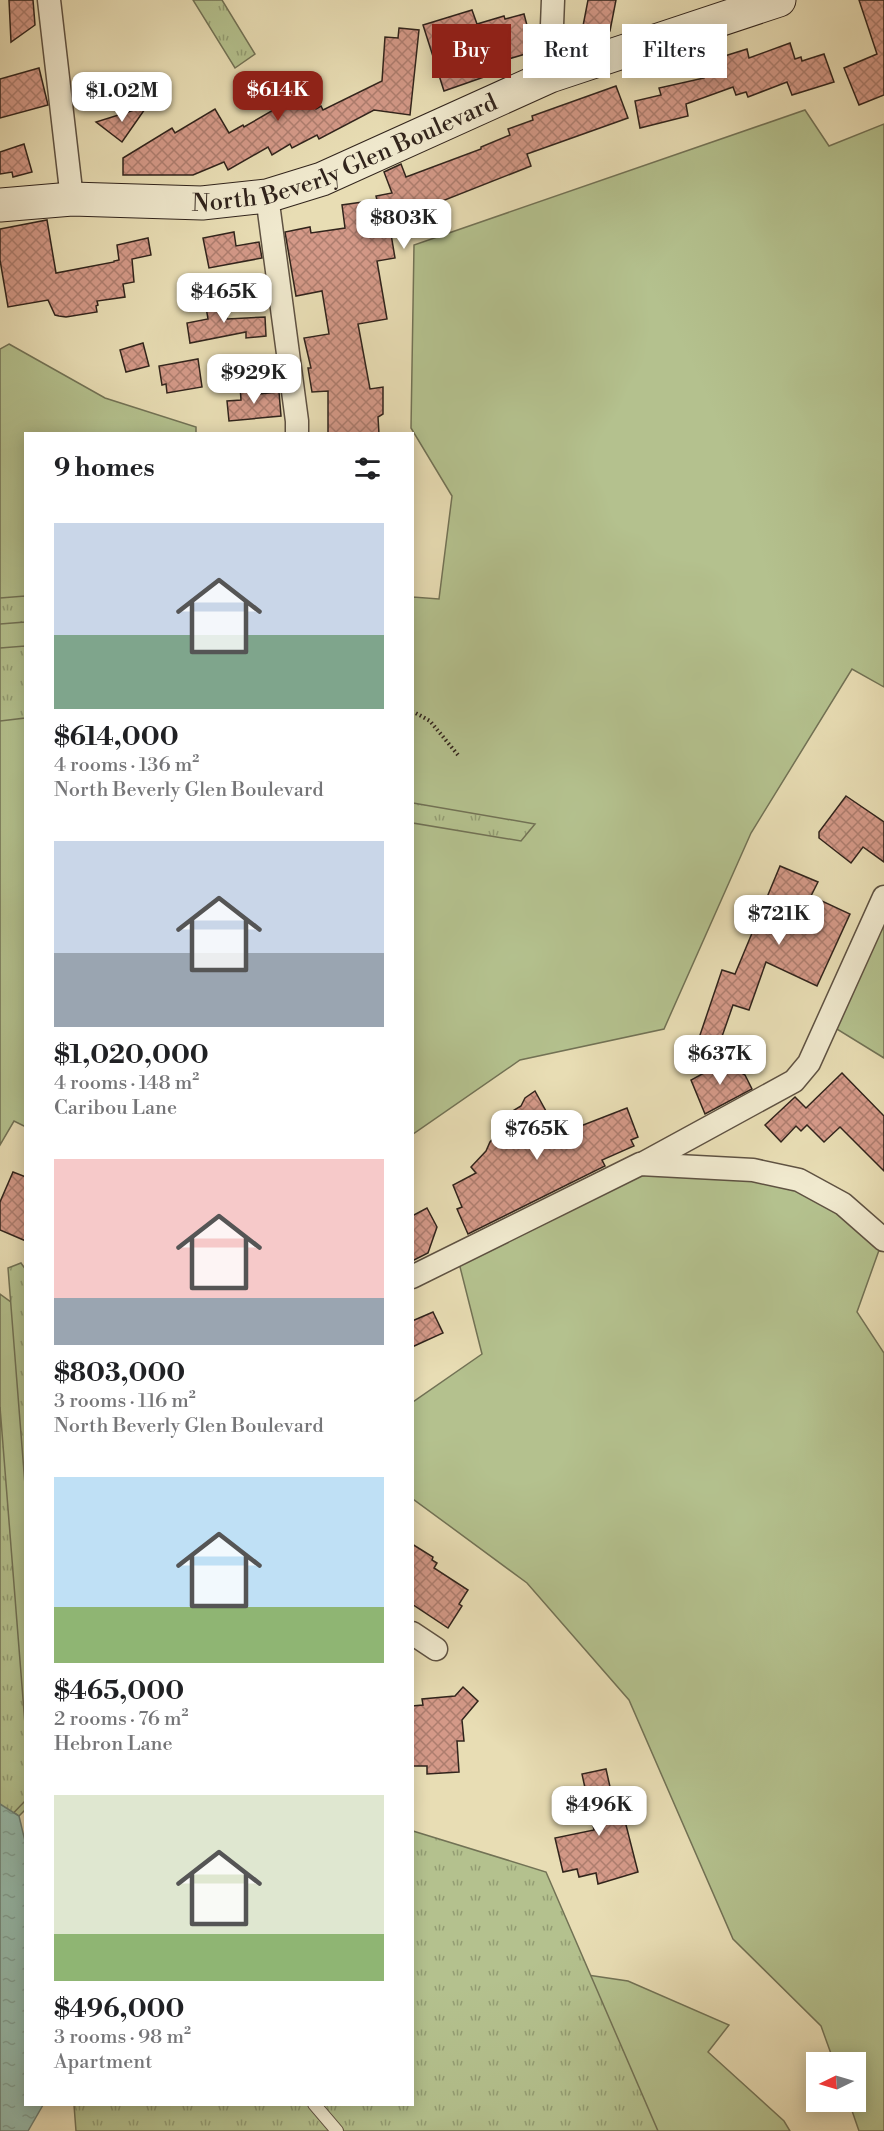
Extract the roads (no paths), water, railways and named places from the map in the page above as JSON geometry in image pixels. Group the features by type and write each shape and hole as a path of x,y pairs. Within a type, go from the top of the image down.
{"main road":[{"name":"North Beverly Glen Boulevard","path":"610,56 779,0"},
{"name":"North Beverly Glen Boulevard","path":"0,205 72,200 202,203 267,196 322,179 546,78"}],"street":[{"path":"49,0 72,200"},
{"path":"551,24 552,0"},
{"path":"267,196 297,432"},
{"path":"414,1276 640,1164 794,1082 809,1063 884,897"},
{"path":"640,1164 753,1170 799,1180 843,1204 884,1240"},
{"path":"414,1633 436,1649"}],"lane":[{"path":"316,2106 337,2131"}],"water":[{"path":"0,1804 19,1816 24,1837 24,2106 42,2106 28,2131 0,2131"}]}
